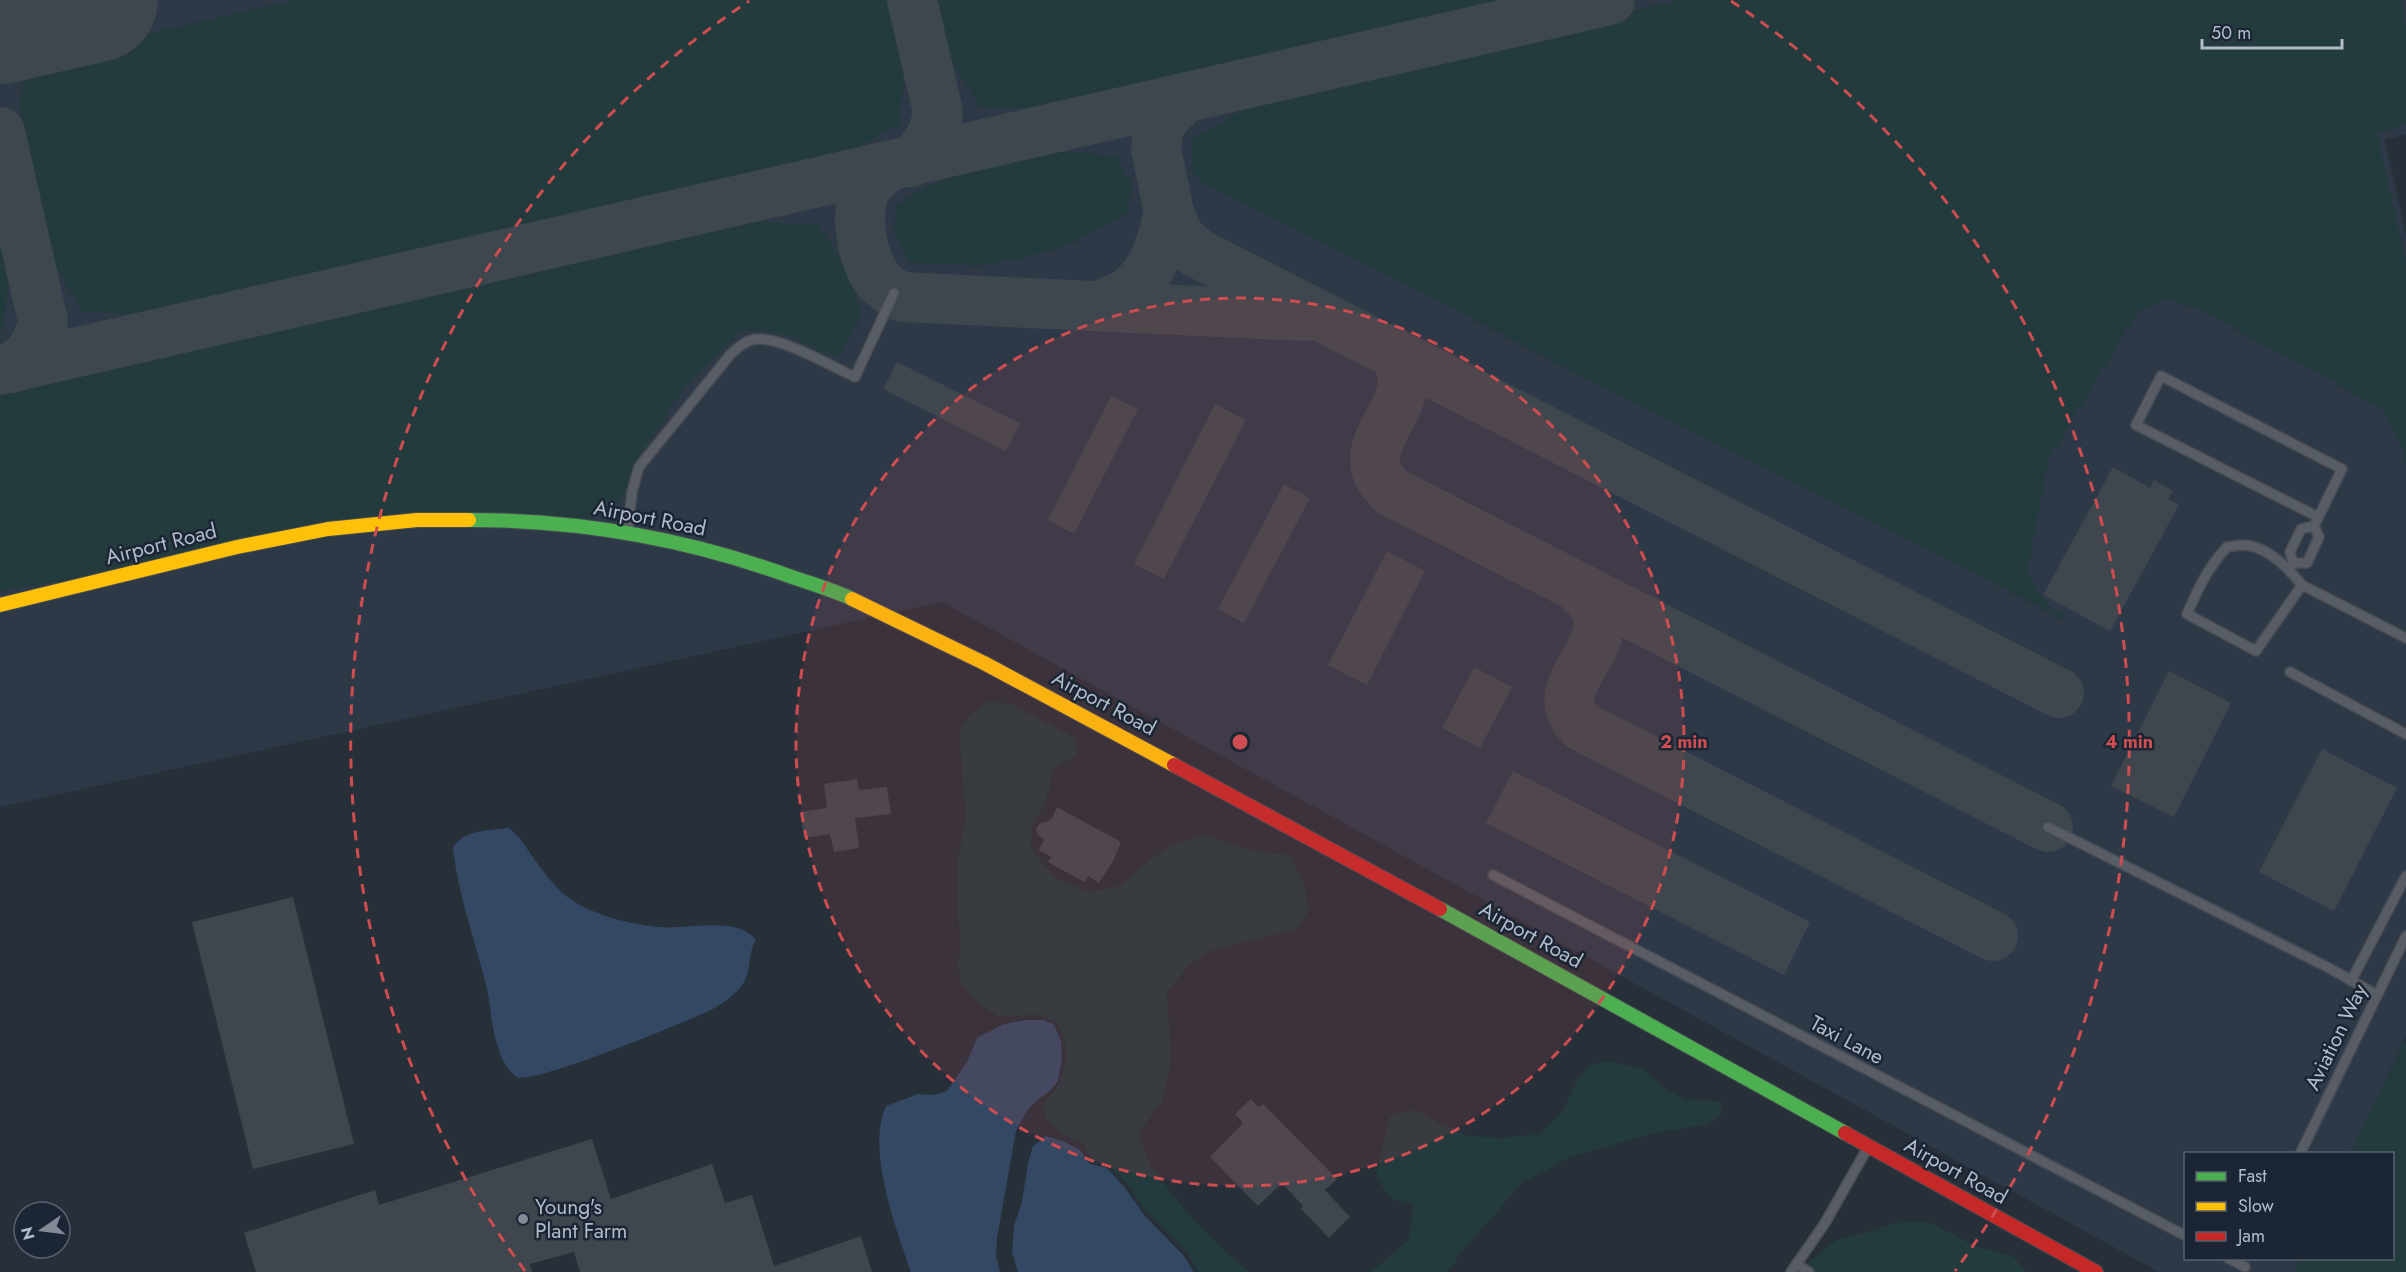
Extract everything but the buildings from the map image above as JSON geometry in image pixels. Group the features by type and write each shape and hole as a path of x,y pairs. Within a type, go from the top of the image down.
{"street":[{"name":"Airport Road","path":"0,605 237,547 328,529 417,520 508,520 594,527 701,548 743,559 845,596 984,663 1389,881 2096,1272"}],"lane":[{"path":"628,533 632,492 639,467 741,344 756,338 775,341 855,377 894,294"},
{"path":"2291,567 2307,563 2319,537 2314,526 2342,469 2161,376 2136,426 2318,517"},
{"path":"2291,567 2290,552 2301,529 2314,526"},
{"path":"2302,585 2256,651 2187,614 2201,581 2214,561 2227,547 2247,545 2270,554 2291,567 2302,585 2406,638"},
{"path":"2290,672 2406,734"},
{"path":"2048,827 2377,995"},
{"name":"Taxi Lane","path":"1492,875 2184,1235"},
{"path":"2351,981 2406,876"},
{"name":"Aviation Way","path":"2301,1152 2406,936"},
{"path":"1809,1272 1794,1268 1826,1223 1868,1146"}],"shaded area":[{"path":"0,0 2406,0 2406,134 2385,140 2406,235 2406,1036 2351,1152 2184,1152 2184,1260 2300,1260 2294,1272 2159,1272 942,602 0,807"}],"green space":[{"path":"294,0 894,0 904,57 901,124 842,156 690,197 300,288 151,315 82,312 49,255 31,190 20,130 24,62"},
{"path":"932,0 1550,0 1193,83 1046,109 978,106 946,48"},
{"path":"1679,0 2401,0 2406,25 2406,123 2377,134 2406,263 2406,465 2404,453 2383,409 2205,313 2168,298 2139,310 2049,459 2028,568 2036,588 2047,604 2065,617 2064,620 1201,182 1191,168 1193,138 1252,105 1405,63"},
{"path":"1048,151 1116,155 1131,182 1128,212 1072,244 1026,257 978,266 909,262 894,236 895,205 954,173 1000,160"},
{"path":"751,221 819,224 852,281 861,317 842,354 828,355 791,337 763,330 743,331 725,346 680,394 640,454 627,486 615,506 591,519 500,511 0,591 0,386 598,248"},
{"path":"0,222 8,262 5,329 0,332"},
{"path":"986,702 1011,704 1075,738 1077,754 1051,771 1050,788 1043,807 1032,826 1031,849 1056,879 1091,892 1120,886 1170,846 1203,835 1255,851 1289,855 1304,883 1309,910 1297,929 1213,950 1190,964 1167,992 1171,1060 1162,1101 1138,1134 1151,1166 1185,1210 1211,1238 1249,1272 1199,1272 1185,1250 1146,1212 1129,1186 1108,1164 1092,1159 1083,1144 1064,1135 1047,1121 1042,1105 1057,1086 1065,1067 1065,1046 1058,1023 1038,1015 998,1016 979,1004 961,983 958,964 961,945 957,904 957,862 966,819 959,732 970,714"},
{"path":"2403,1043 2406,1044 2406,1272 2294,1272 2300,1260 2394,1260 2394,1152 2351,1152"},
{"path":"1610,1061 1645,1070 1661,1086 1686,1100 1721,1101 1721,1115 1708,1124 1654,1133 1571,1157 1522,1183 1460,1254 1448,1272 1371,1272 1409,1239 1413,1206 1389,1197 1376,1176 1390,1116 1416,1110 1470,1136 1502,1138 1540,1134 1563,1111 1576,1082 1588,1065"},
{"path":"1929,1222 1973,1245 2014,1257 2026,1272 1796,1272 1835,1241 1896,1223"}],"water":[{"path":"509,828 567,897 592,911 648,926 710,925 737,928 748,932 756,940 743,984 717,1007 671,1027 578,1063 529,1077 517,1077 505,1064 496,1040 487,989 463,901 453,848 457,842 470,834"},
{"path":"1044,1020 1054,1025 1061,1041 1062,1058 1058,1081 1026,1112 1016,1131 997,1238 996,1256 1000,1272 911,1272 891,1212 881,1166 879,1144 886,1106 918,1094 933,1095 947,1091 967,1062 977,1038 1004,1024"},
{"path":"1046,1136 1079,1149 1090,1164 1107,1168 1126,1189 1144,1215 1183,1255 1194,1272 1018,1272 1012,1252 1014,1225 1022,1202 1033,1146"}],"taxiway":[{"path":"911,162 929,140 938,112 912,0"},
{"path":"0,370 1610,0"},
{"path":"0,38 13,24 27,16"},
{"path":"1183,99 1163,119 1158,132 1156,149 1169,212 1179,237 1197,253 2059,693"},
{"path":"0,132 43,321 33,348 24,359 11,368"},
{"path":"887,168 871,182 863,196 861,232 863,245 876,277 881,284 902,297 1305,316"},
{"path":"1098,306 1129,292 1145,275 1156,256 1169,212"},
{"path":"1387,348 1400,367 1403,385 1398,403 1380,438 1375,456 1378,474 1392,492 2048,827"},
{"path":"1579,589 1595,608 1599,626 1594,643 1570,693 1571,710 1583,727 1993,936"}],"runway":[{"path":"0,22 96,0"}],"traffic: fast":[{"path":"469,520 593,528 673,542 753,564 852,599"},
{"path":"1440,909 1845,1133"}],"traffic: slow":[{"path":"0,605 237,547 328,529 417,520 469,520"},
{"path":"852,599 984,663 1174,765"}],"traffic: jam":[{"path":"1174,765 1440,909"},
{"path":"1845,1133 2096,1272"}],"place":[{"name":"Young's Plant Farm","path":"523,1219"}]}
